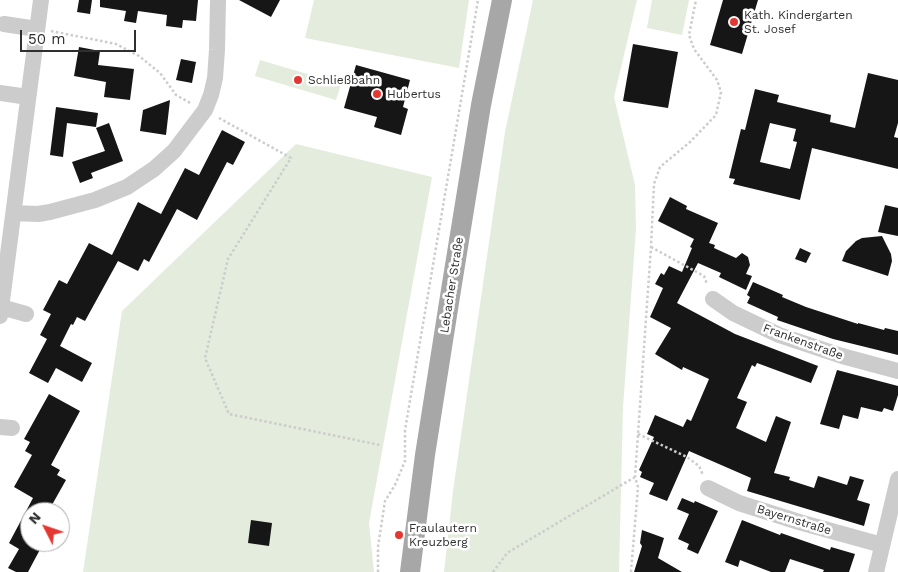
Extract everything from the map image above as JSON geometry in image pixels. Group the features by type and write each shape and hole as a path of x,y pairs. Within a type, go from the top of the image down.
{"main road":[{"name":"Lebacher Straße","path":"410,572 425,455 448,309 481,105 502,0"}],"street":[{"path":"26,314 1,311 14,213 8,190 28,97 41,0"},
{"path":"14,213 38,214 95,200 127,187 154,169 174,151 205,110 215,78 218,50 218,0"},
{"path":"4,24 38,29"},
{"path":"0,93 28,97"},
{"name":"Frankenstraße","path":"713,299 732,313 780,335 842,356 898,371"},
{"path":"876,572 898,479"},
{"name":"Bayernstraße","path":"708,488 739,503 790,520 882,545"}],"path":[{"path":"378,572 378,547 385,501 395,485 405,461 405,430 478,0"},
{"path":"630,572 638,487 636,477 638,434 652,247 654,184 660,166 690,142 716,115 721,92 717,80 694,48 689,35 696,0"},
{"path":"38,29 116,44 139,56 160,73 176,95 291,158 228,259 205,358 229,414 380,445"},
{"path":"652,247 704,276 713,299"},
{"path":"638,434 693,461 699,466 708,488"},
{"path":"492,572 507,553 636,477"}],"green space":[{"path":"314,0 469,0 459,68 305,38"},
{"path":"533,0 637,0 614,97 635,185 636,229 623,407 619,572 444,572 453,491 505,132"},
{"path":"652,0 689,0 682,35 647,28"},
{"name":"Schließbahn","path":"260,60 341,84 336,100 255,76"},
{"path":"296,144 432,177 369,523 374,572 83,572 122,311"}],"building":[{"path":"79,0 92,0 90,14 77,12"},
{"path":"100,0 198,0 196,21 183,20 182,28 166,26 167,15 138,11 136,23 124,21 126,11 100,7"},
{"path":"239,0 280,0 271,17"},
{"name":"Kath. Kindergarten St. Josef","path":"723,0 758,0 742,54 710,45"},
{"path":"633,44 678,52 668,108 623,101"},
{"path":"79,47 100,51 98,65 134,69 130,100 104,97 106,82 74,76"},
{"path":"181,59 196,62 192,83 176,80"},
{"name":"Hubertus","path":"356,65 410,80 403,107 408,109 401,135 374,127 377,117 344,108"},
{"path":"868,73 898,80 898,123 894,137 898,138 898,169 812,148 800,200 733,184 735,179 729,178 741,129 745,130 755,89 779,95 777,102 831,115 830,122 855,128","holes":["770,123 796,129 793,141 797,142 790,169 760,162"]},
{"path":"170,100 166,135 140,131 143,110"},
{"path":"56,107 98,113 96,127 67,123 63,157 50,155"},
{"path":"109,123 123,161 91,173 93,178 80,183 72,162 105,151 96,128"},
{"path":"222,130 245,142 233,165 227,162 197,220 177,209 149,262 144,259 138,271 118,261 85,321 77,317 73,325 71,324 60,346 92,363 82,382 56,368 48,383 29,373 47,339 40,335 51,314 43,310 59,280 67,284 89,243 112,255 138,202 161,214 185,168 199,175"},
{"path":"670,197 687,206 686,209 718,223 709,243 715,245 714,248 736,258 742,253 748,257 750,265 746,274 752,276 746,290 719,277 721,273 698,263 677,303 735,334 818,366 811,383 757,363 755,367 752,365 737,398 747,402 736,428 766,442 776,416 791,422 774,473 790,477 789,480 814,488 818,476 847,485 850,476 864,480 857,500 870,504 864,526 747,491 751,478 689,451 667,501 649,494 654,483 640,477 642,472 639,470 654,437 647,434 655,415 683,427 687,419 691,421 709,379 683,367 682,370 655,354 671,328 650,317 663,288 655,284 661,273 664,275 669,266 682,272 694,239 658,221"},
{"path":"885,205 898,208 898,236 878,232"},
{"path":"882,236 891,254 892,261 888,276 842,261 846,251 856,241 862,238"},
{"path":"800,248 811,253 806,263 795,259"},
{"path":"753,282 806,307 858,324 898,331 898,355 833,339 777,320 778,317 747,303 750,297 747,295"},
{"path":"837,370 898,386 898,395 893,411 884,408 882,412 861,407 858,419 843,415 839,429 820,424"},
{"path":"49,394 80,411 51,465 60,470 57,475 66,480 54,502 31,502 33,498 14,487 32,455 25,451 30,442 24,439"},
{"path":"682,498 694,503 695,501 718,511 698,554 687,549 689,544 678,539 689,514 677,509"},
{"path":"251,520 272,523 269,546 248,543"},
{"path":"742,520 780,535 781,533 830,550 831,547 855,554 849,572 823,572 824,570 790,559 785,572 771,572 740,560 738,567 725,562"},
{"path":"20,522 20,552 39,552 28,572 16,572 8,568 19,549 9,543"},
{"path":"642,530 664,538 658,558 682,572 634,572 642,546 640,543"}],"place":[{"name":"Kath. Kindergarten St. Josef","path":"734,22"},
{"name":"Schließbahn","path":"298,80"},
{"name":"Hubertus","path":"377,94"},
{"name":"Fraulautern Kreuzberg","path":"399,535"}]}
